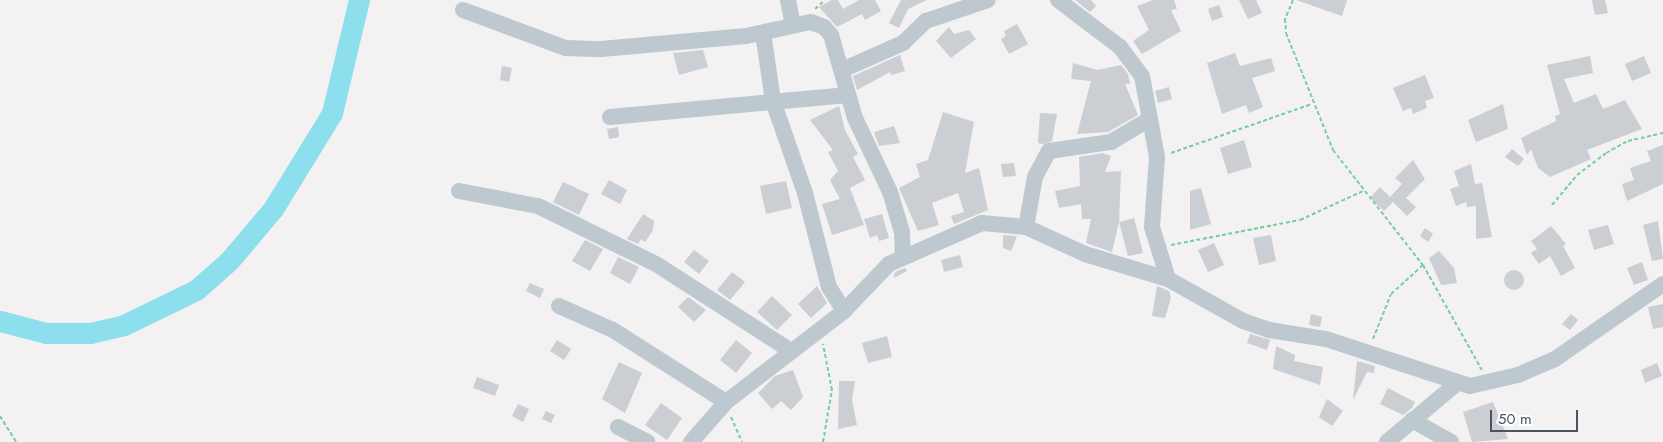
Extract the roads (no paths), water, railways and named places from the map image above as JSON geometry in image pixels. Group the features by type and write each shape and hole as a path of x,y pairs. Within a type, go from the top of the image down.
{"street":[{"path":"788,0 793,25"},
{"path":"842,70 903,43 926,21 988,0"},
{"path":"1058,0 1132,58 1142,76 1157,158 1150,212 1157,248 1168,279"},
{"path":"463,10 566,48 600,50 763,33 811,22 824,27 842,70 848,94 890,192 902,232 903,255"},
{"path":"763,33 773,101 805,192 829,287 844,311"},
{"path":"610,117 848,94"},
{"path":"1026,226 1035,176 1049,151 1111,142 1150,119"},
{"path":"459,191 538,206 656,264 791,350"},
{"path":"691,442 726,402 844,311 903,255 982,222 1026,226 1085,254 1168,279 1243,321 1370,352 1456,384 1490,384 1555,358 1663,284"},
{"path":"559,306 613,330 726,402"},
{"path":"1387,442 1456,384"},
{"path":"1412,420 1432,427 1451,442"},
{"path":"618,427 647,442"}],"waterway":[{"path":"0,321 46,333 90,333 124,325 196,290 229,261 273,209 332,113 359,0"}]}
